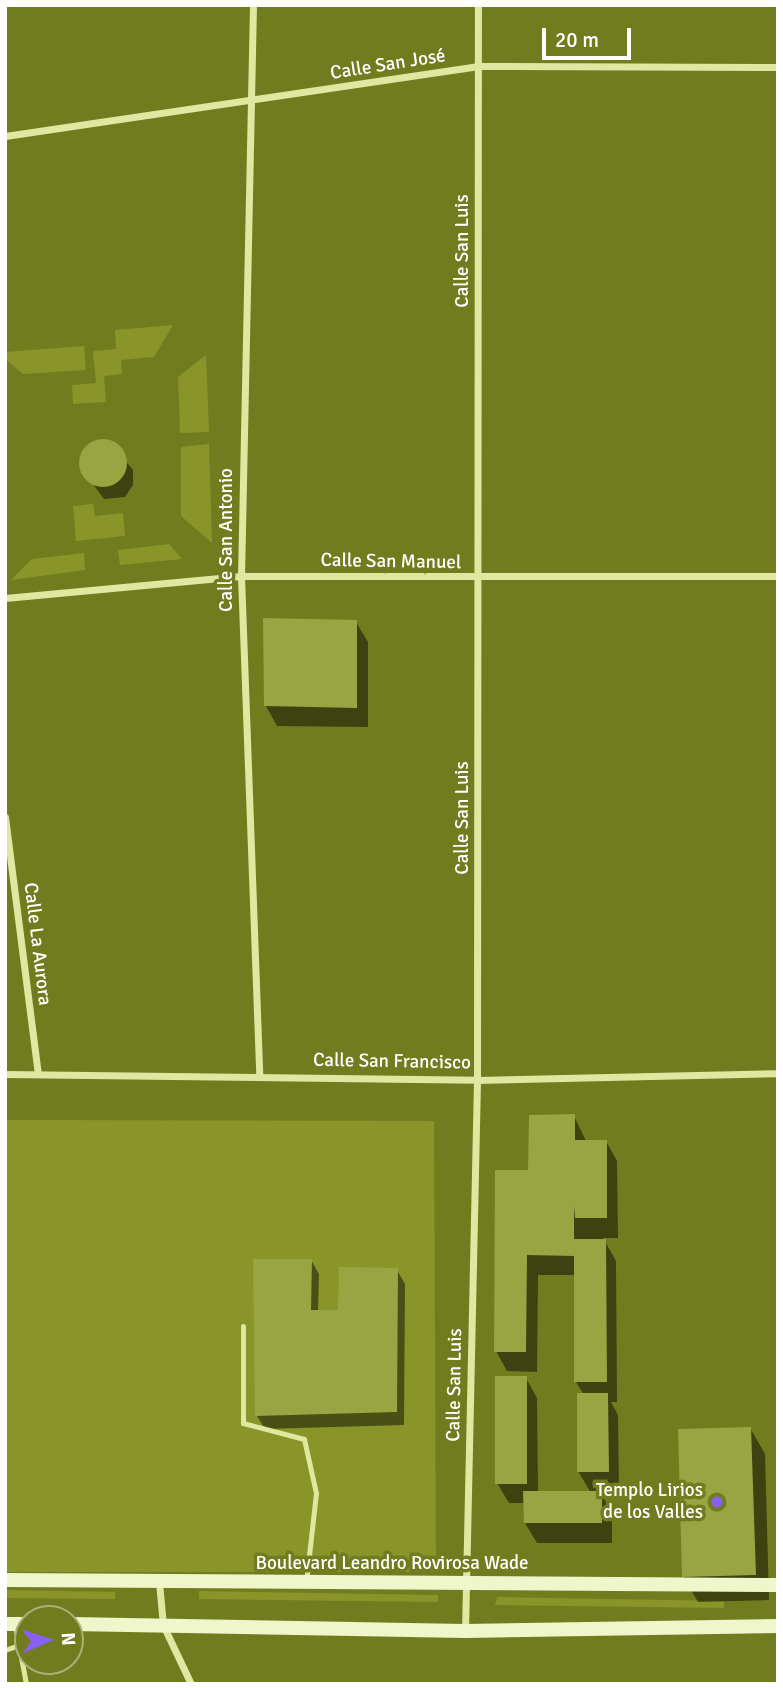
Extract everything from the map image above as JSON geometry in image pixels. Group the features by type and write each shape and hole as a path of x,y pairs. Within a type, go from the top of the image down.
{"main road":[{"name":"Boulevard Leandro Rovirosa Wade","path":"5,1580 778,1585"},
{"path":"84,1624 465,1631 778,1626"}],"street":[{"name":"Calle San Antonio","path":"254,5 241,576 259,1074"},
{"name":"Calle San Luis","path":"465,1631 477,1080 480,579 478,5"},
{"name":"Calle San José","path":"5,136 252,103 479,66 778,67"},
{"name":"Calle San Manuel","path":"5,598 241,576 480,579 778,576"},
{"name":"Calle La Aurora","path":"5,817 38,1074"},
{"name":"Calle San Francisco","path":"5,1074 259,1074 477,1080 778,1073"},
{"path":"159,1582 163,1625 191,1684"}],"lane":[{"path":"243,1326 243,1423 304,1439 316,1493 306,1583"}],"green space":[{"path":"173,325 154,357 121,360 122,374 104,376 106,402 73,404 72,385 96,383 93,351 116,349 115,330"},
{"path":"84,346 86,370 23,374 5,359 5,352"},
{"path":"206,355 209,432 180,433 178,377"},
{"path":"209,444 212,543 181,516 181,447"},
{"path":"93,504 95,516 123,513 125,536 76,541 73,506"},
{"path":"169,544 182,559 120,565 118,550"},
{"path":"84,553 85,570 11,580 32,559"},
{"path":"5,1120 434,1121 436,1572 5,1572"},
{"path":"5,1590 115,1592 115,1599 5,1598"},
{"path":"199,1591 438,1595 438,1602 199,1599"},
{"path":"497,1597 724,1601 724,1608 495,1605"}],"building":[{"path":"103,439 112,440 120,446 126,454 126,472 120,480 112,486 103,487 94,486 86,480 80,472 79,463 80,454 86,446 94,440"},
{"path":"263,618 357,620 357,708 264,706"},
{"path":"575,1114 575,1140 607,1140 607,1218 575,1218 574,1206 574,1239 606,1239 607,1382 574,1382 574,1256 527,1255 526,1352 494,1352 495,1170 528,1170 529,1115"},
{"path":"253,1259 312,1259 311,1310 338,1310 339,1267 398,1268 397,1412 255,1416"},
{"path":"495,1376 527,1376 527,1484 495,1484"},
{"path":"577,1393 608,1393 609,1472 577,1472"},
{"name":"Templo Lirios de los Valles","path":"751,1427 756,1575 682,1577 678,1429"},
{"path":"523,1491 602,1491 602,1523 524,1523"}],"place":[{"name":"Templo Lirios de los Valles","path":"717,1502"}]}
